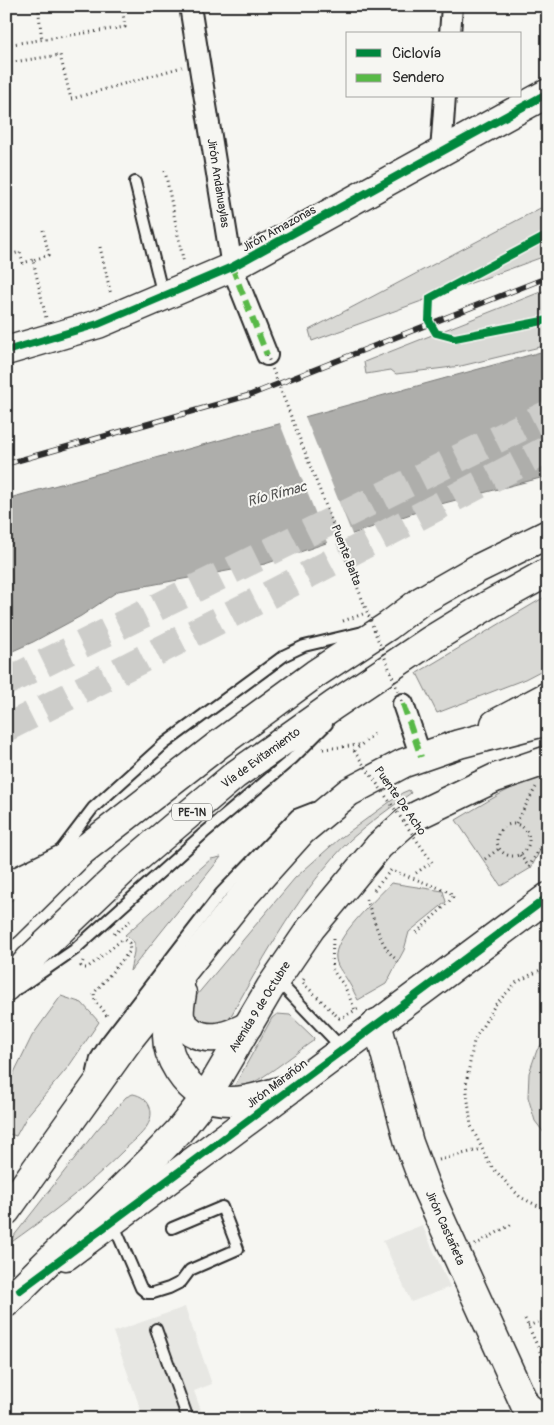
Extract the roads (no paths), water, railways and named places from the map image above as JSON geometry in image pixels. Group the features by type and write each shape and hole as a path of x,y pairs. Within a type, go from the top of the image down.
{"main road":[{"name":"Jirón Amazonas","path":"6,351 98,324 232,267 548,93"},
{"name":"PE-1N","path":"6,926 82,851 218,745 315,674 421,602 477,569 548,534"},
{"name":"Vía de Evitamiento","path":"6,987 29,960 130,864 235,775 431,640 548,572"},
{"path":"459,744 548,696"},
{"path":"6,1211 130,1038 240,900 302,831 349,792 404,763 459,744 548,722"},
{"name":"Avenida 9 de Octubre","path":"11,1296 152,1158 178,1131 206,1097 276,980 311,928 356,872 380,846 407,821 495,778 543,772"},
{"path":"6,887 52,863 82,851"},
{"name":"Jirón Marañón","path":"11,1296 343,1049 365,1013 548,897"},
{"path":"186,969 180,1010 181,1021 190,1031 198,1035 214,1038 236,1032 248,1026"},
{"path":"186,969 169,1023 167,1037 169,1050 179,1071 192,1086 206,1097 228,1101 248,1100 290,1088"},
{"name":"Jirón Castañeta","path":"365,1013 409,1143 457,1256 525,1405 542,1419"}],"street":[{"name":"Jirón Andahuaylas","path":"190,6 232,267 267,355"},
{"path":"450,32 452,6"},
{"path":"441,152 445,98"},
{"path":"403,704 422,757"}],"lane":[{"path":"135,182 163,296"},
{"path":"42,891 52,863 93,808 164,744 285,655 304,646 388,626"},
{"path":"6,997 74,950 204,833 292,759 369,682"},
{"path":"88,1099 96,1058 116,1027 221,893 296,816 349,792"},
{"path":"276,980 343,1049"},
{"path":"112,1222 141,1288 147,1293 154,1293 182,1282 190,1270 238,1248 222,1207 172,1228"},
{"path":"156,1329 188,1419"}],"water":[{"name":"Río Rímac","path":"548,350 548,476 437,505 265,564 118,591 81,616 6,654 6,499"}],"tunnel":[{"path":"6,682 548,414"},
{"path":"6,728 265,597 548,449"}],"railway":[{"path":"6,464 250,395 548,277"}]}
